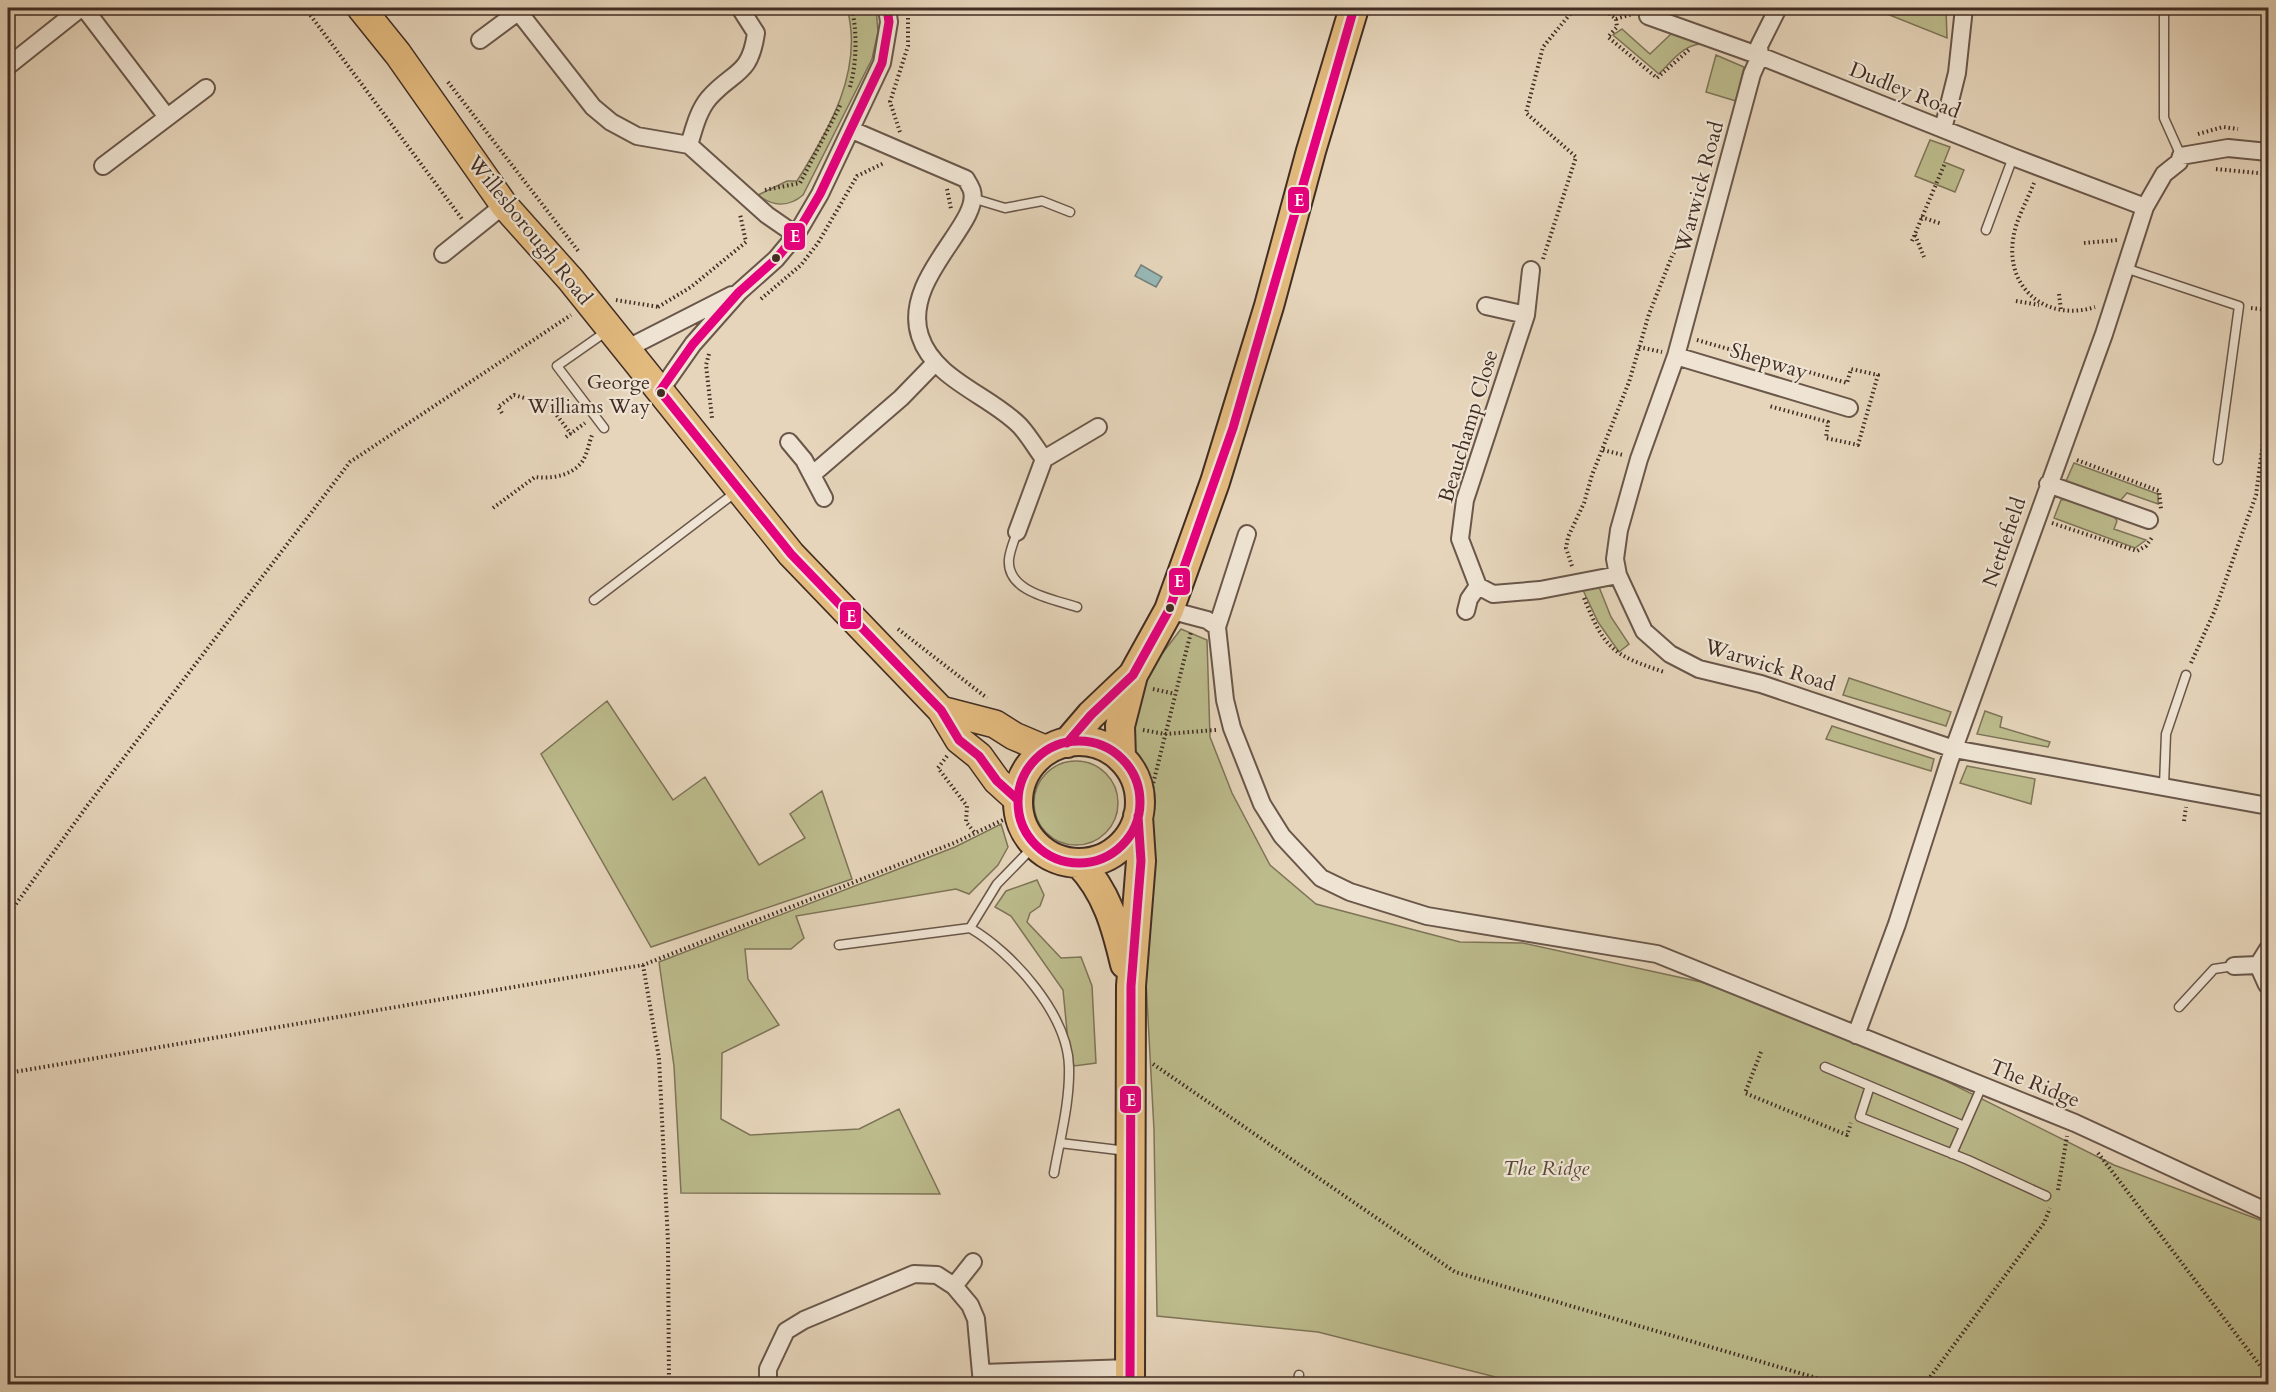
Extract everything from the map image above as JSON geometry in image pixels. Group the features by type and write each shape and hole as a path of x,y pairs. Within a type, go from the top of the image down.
{"highway":[{"path":"1121,758 1120,726 1182,613 1354,8"},
{"path":"1138,816 1130,835 1117,850 1099,860 1079,863 1056,858 1035,845 1022,824 1018,806 1022,781 1032,764 1057,746 1091,715 1143,682"},
{"path":"1057,746 1086,742 1105,747 1121,758 1134,775 1140,795 1138,816 1141,861 1131,986 1130,1376"},
{"path":"1079,863 1093,878 1104,896 1118,933 1131,986"}],"main road":[{"name":"Willesborough Road","path":"361,8 398,54 504,205 599,298 618,339 791,554 941,710 959,740 979,756 1018,806"},
{"path":"941,710 994,724 1057,746"}],"street":[{"path":"8,66 83,8 167,117"},
{"path":"689,145 699,113 709,98 747,65 751,57 756,33 740,8"},
{"path":"660,391 693,344 739,292 776,259 796,235 852,130 882,63 889,22 887,8"},
{"name":"Warwick Road","path":"1778,8 1759,46 1760,56 1752,74 1676,356 1639,459 1619,530 1615,559 1617,575 1644,631 1670,654 1699,669 1761,684 1954,749 2268,806"},
{"path":"1943,129 1957,73 1964,8"},
{"path":"480,40 520,9 593,107 610,122 637,136 689,145 749,199 796,235"},
{"name":"Dudley Road","path":"1648,16 1760,56 2145,207"},
{"path":"103,166 206,88"},
{"path":"852,130 966,179 973,193 969,209 921,291 916,311 920,338 935,363 1020,426 1044,459"},
{"path":"2181,156 2228,148 2268,152"},
{"name":"Nettlefield","path":"1856,1035 1897,924 1954,749 2104,334 2145,207 2164,174 2179,162 2181,156"},
{"path":"443,254 504,205"},
{"name":"Beauchamp Close","path":"1478,586 1460,539 1466,500 1526,315 1531,270"},
{"path":"618,339 673,327 739,292"},
{"path":"1486,306 1526,315"},
{"name":"Shepway","path":"1676,356 1849,408"},
{"path":"813,474 901,398 935,363"},
{"path":"1017,532 1044,459 1098,427"},
{"path":"789,442 813,474 824,498"},
{"path":"2048,484 2149,520"},
{"path":"1182,613 1207,620 1217,627 1247,534"},
{"path":"1466,611 1469,599 1478,586 1493,594 1540,590 1617,575"},
{"name":"The Ridge","path":"1217,627 1225,700 1232,728 1262,804 1299,857 1321,878 1350,892 1427,916 1657,954 2075,1123 2268,1212"},
{"path":"2258,965 2268,949"},
{"path":"2234,966 2258,965"},
{"path":"2258,965 2268,986"},
{"path":"954,1286 973,1262"},
{"path":"768,1384 768,1369 786,1331 804,1320 914,1274 937,1275 954,1286 970,1305 976,1319 982,1379 1130,1376"}],"lane":[{"path":"2164,8 2164,118 2181,156"},
{"path":"1986,230 2013,157"},
{"path":"972,198 1005,208 1042,201 1070,212"},
{"path":"2124,268 2239,306 2218,460"},
{"path":"600,421 557,366 618,339"},
{"path":"594,600 739,490"},
{"path":"1017,532 1009,573 1019,585 1077,608"},
{"path":"2164,786 2166,734 2186,675"},
{"path":"970,928 997,884 1035,845"},
{"path":"839,945 970,928 989,939 1008,955 1035,988 1050,1011 1065,1042 1069,1066 1054,1173"},
{"path":"2179,1007 2214,969 2234,966"},
{"path":"1825,1067 1964,1126"},
{"path":"1870,1086 1860,1117 2050,1196"},
{"path":"1952,1154 1982,1086"},
{"path":"1060,1143 1130,1151"},
{"path":"1297,1384 1299,1375"}],"path":[{"path":"305,8 471,232"},
{"path":"8,915 87,806 350,462 599,298 658,307 691,287 746,243 739,211 756,192 800,183 849,87 854,70 855,41 852,8"},
{"path":"1531,270 1538,272 1576,157 1526,112 1543,46 1575,8"},
{"path":"1602,8 1616,19 1617,27 1608,37 1657,78 1691,48 1699,48"},
{"path":"442,74 585,260"},
{"path":"1912,241 1945,163"},
{"path":"944,168 951,213 949,221 959,226"},
{"path":"2212,169 2268,174"},
{"path":"2034,182 2013,240 2014,256 2022,286 2031,299 2043,305"},
{"path":"1921,217 1942,224"},
{"path":"1668,674 1622,657 1612,650 1578,583 1566,548 1568,537 1584,503 1592,475 1629,382 1652,304 1672,256 1694,220"},
{"path":"1915,234 1924,256"},
{"path":"2059,294 2061,310"},
{"path":"2016,301 2061,310 2097,307"},
{"path":"658,307 673,327"},
{"path":"693,344 709,354 705,365 713,427"},
{"path":"502,412 498,407 514,395 549,405 568,436 600,421"},
{"path":"2186,675 2215,610 2256,495 2268,405"},
{"path":"493,508 535,477 546,479 572,471 583,461 600,421"},
{"path":"1182,613 1175,694 1165,734 1232,728"},
{"path":"889,621 988,699"},
{"path":"1143,682 1175,694"},
{"path":"959,740 938,768 967,806 966,822 975,833"},
{"path":"2184,821 2187,803"},
{"path":"8,1073 643,965 975,833 1018,806"},
{"path":"643,965 659,1058 668,1242 669,1384"},
{"path":"1761,1052 1745,1093 1847,1135 1854,1114 1860,1117"},
{"path":"1146,1057 1158,1069 1455,1272 1837,1384"},
{"path":"2050,1196 2066,1137 2075,1123"},
{"path":"2096,1151 2268,1376"},
{"path":"1925,1384 2044,1224 2052,1206"}],"green space":[{"path":"847,8 876,8 878,32 872,59 803,195 786,204 774,203 758,195 787,181 797,181 821,141 840,99 851,54 851,31"},
{"path":"1872,8 1946,8 1947,38"},
{"path":"1622,29 1650,54 1672,33 1708,44 1686,49 1659,74 1613,35"},
{"path":"1716,55 1744,67 1736,101 1706,92"},
{"path":"1930,140 1950,147 1944,162 1964,170 1955,192 1915,176"},
{"path":"2074,463 2158,494 2158,504 2127,493 2120,501 2070,485 2066,481"},
{"path":"2068,499 2114,516 2117,521 2114,529 2146,540 2135,548 2054,518 2061,500"},
{"path":"1599,587 1611,617 1629,644 1619,652 1598,622 1583,590"},
{"name":"The Ridge","path":"1181,629 1207,640 1210,737 1232,793 1270,865 1316,904 1460,942 1523,943 1701,982 1874,1045 2114,1165 2268,1223 2268,1384 1523,1384 1318,1332 1157,1316 1154,1130 1146,981 1154,875 1146,783 1126,739 1145,676"},
{"path":"1849,678 1951,712 1946,726 1843,695"},
{"path":"607,701 673,800 705,777 759,865 805,838 790,814 822,791 852,879 651,947 541,754"},
{"path":"1985,711 2002,717 2000,727 2050,742 2048,747 1977,734"},
{"path":"1832,726 1934,759 1931,771 1826,739"},
{"path":"1076,761 1092,764 1106,773 1115,787 1118,803 1115,819 1106,833 1092,842 1076,845 1060,842 1046,833 1037,819 1034,803 1037,787 1046,773 1060,764"},
{"path":"1967,766 2035,779 2031,804 1960,783"},
{"path":"1001,824 1008,847 998,865 969,894 956,889 796,916 804,938 791,949 745,949 748,979 779,1025 722,1053 721,1119 750,1135 859,1129 899,1109 940,1194 681,1193 674,1066 659,962 955,847"},
{"path":"1037,880 1044,895 1040,906 1030,913 1027,922 1061,958 1081,957 1092,986 1096,1063 1074,1066 1068,1041 1063,990 1011,916 995,907 1006,891"}],"water":[{"path":"1141,265 1162,277 1156,287 1135,276"}],"transit line":[{"name":"E","path":"887,8 889,22 882,63 820,194 796,235 776,259 739,292 693,344 660,391 791,554 941,710 959,740 979,756 997,781 1018,800"},
{"name":"E","path":"1067,743 1091,715 1133,675 1169,610 1233,428 1354,8"},
{"name":"E","path":"1079,741 1102,746 1122,759 1135,779 1140,802 1135,825 1122,845 1102,858 1079,863 1056,858 1036,845 1023,825 1018,802 1023,779 1036,759 1056,746 1079,741"},
{"name":"E","path":"1130,1384 1131,986 1141,861 1138,816"}],"place":[{"name":"George Williams Way","path":"661,393"}]}
